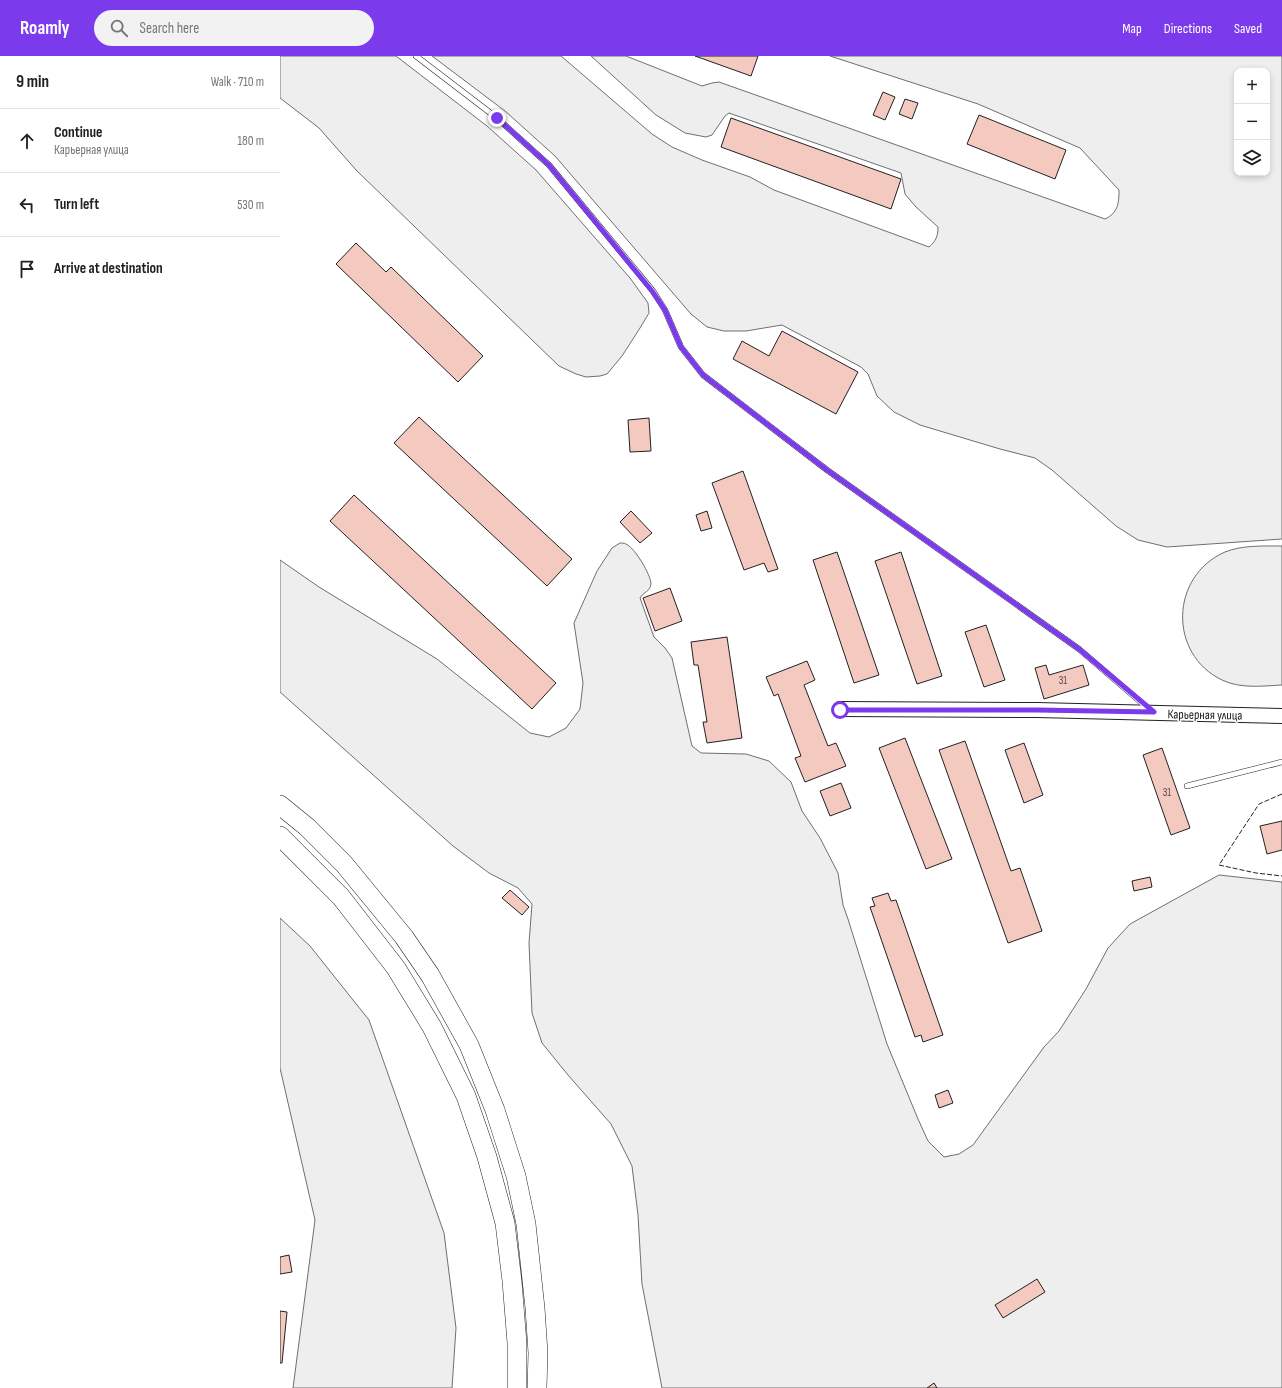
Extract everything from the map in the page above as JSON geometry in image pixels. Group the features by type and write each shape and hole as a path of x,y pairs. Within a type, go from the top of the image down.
{"highway":[{"path":"280,805 307,827 344,864 404,938 430,975 469,1045 495,1110 516,1176 526,1224 538,1352 537,1388"},
{"path":"280,836 341,897 396,968 432,1027 466,1096 487,1157 505,1223 517,1343 517,1388"}],"street":[{"name":"Карьерная улица","path":"840,710 1037,710 1282,716"}],"lane":[{"path":"416,56 497,118 549,165 652,291 665,310 681,347 703,375 827,470 1079,649 1154,712"},
{"path":"1187,786 1282,762"}],"shaded area":[{"path":"280,56 396,56 487,126 536,170 630,278 648,303 649,313 622,356 607,374 586,377 559,366 357,171 319,128 280,98"},
{"path":"432,56 561,56 652,134 672,147 702,160 750,177 774,190 929,247 936,238 938,227 916,207 905,194 901,173 729,113 725,116 712,135 706,137 685,133 656,115 591,56 626,56 702,86 719,82 1105,219 1113,214 1117,207 1119,190 1080,148 978,104 830,56 1282,56 1282,539 1167,547 1138,540 1116,526 1052,470 1035,458 920,425 894,412 877,396 868,374 861,367 782,325 746,331 724,331 707,327 691,314 555,156 505,111"},
{"path":"620,543 630,546 642,562 650,580 651,584 649,589 640,598 654,637 672,658 692,746 701,753 746,754 769,761 791,782 802,811 820,838 838,873 843,905 887,1044 928,1141 944,1157 959,1154 973,1145 1044,1047 1059,1031 1086,989 1108,948 1130,924 1219,875 1282,882 1282,1388 662,1388 642,1284 638,1215 632,1166 611,1124 542,1043 532,1013 529,943 532,904 518,888 489,873 453,846 280,692 280,560 319,587 437,659 530,733 549,737 566,728 580,709 583,683 574,623 597,571 612,548"},
{"path":"1282,546 1282,685 1244,686 1229,683 1204,668 1192,652 1185,634 1183,615 1186,596 1194,578 1207,563 1225,552 1246,547"},
{"path":"280,918 310,946 369,1020 444,1233 456,1328 452,1388 293,1388 315,1220 280,1068"}],"building":[{"path":"695,56 758,56 751,76"},
{"path":"883,92 895,97 885,120 873,115"},
{"path":"905,99 918,103 912,119 899,114"},
{"path":"979,115 1066,150 1055,179 967,144"},
{"path":"731,118 901,179 891,209 721,147"},
{"path":"356,243 386,272 391,267 483,356 458,382 336,264"},
{"path":"782,331 858,372 836,414 733,359 742,341 769,356"},
{"path":"419,417 572,559 547,586 394,443"},
{"path":"649,418 651,451 630,452 628,420"},
{"path":"743,471 778,569 768,572 764,563 744,570 712,483"},
{"path":"354,495 556,683 532,709 330,521"},
{"path":"631,511 652,533 640,543 620,522"},
{"path":"707,511 712,528 701,531 696,515"},
{"path":"837,552 879,675 854,683 813,560"},
{"path":"901,552 942,676 917,684 875,561"},
{"path":"670,588 682,621 655,631 643,598"},
{"path":"986,625 1005,680 984,687 965,632"},
{"path":"727,637 742,738 707,743 703,722 707,722 698,665 694,665 691,642"},
{"path":"807,661 815,680 804,685 828,746 836,743 846,766 805,782 795,758 801,756 778,694 774,696 766,677"},
{"path":"1046,665 1049,675 1083,665 1089,685 1044,699 1035,668"},
{"path":"905,738 952,859 926,869 879,748"},
{"path":"965,741 1011,871 1020,868 1042,931 1008,943 939,750"},
{"path":"1024,743 1043,795 1024,803 1005,750"},
{"path":"1162,748 1190,828 1171,835 1143,755"},
{"path":"841,783 851,808 830,816 820,791"},
{"path":"1282,821 1282,850 1267,854 1260,826"},
{"path":"1150,877 1152,887 1134,891 1132,881"},
{"path":"510,890 529,907 522,915 502,898"},
{"path":"888,893 891,901 896,900 943,1035 923,1042 921,1035 915,1037 870,907 875,906 872,898"},
{"path":"948,1090 953,1103 939,1108 935,1095"},
{"path":"289,1255 292,1272 280,1274 280,1257"},
{"path":"1037,1279 1045,1292 1003,1318 995,1305"},
{"path":"280,1311 287,1312 282,1363 280,1363"},
{"path":"934,1383 937,1388 927,1388"}],"fence":[{"path":"1282,794 1259,804 1219,865 1256,873 1282,876"}],"route":[{"path":"497,118 549,165 652,291 665,310 681,347 703,375 827,470 1079,649 1154,712 1037,710 840,710"}]}
